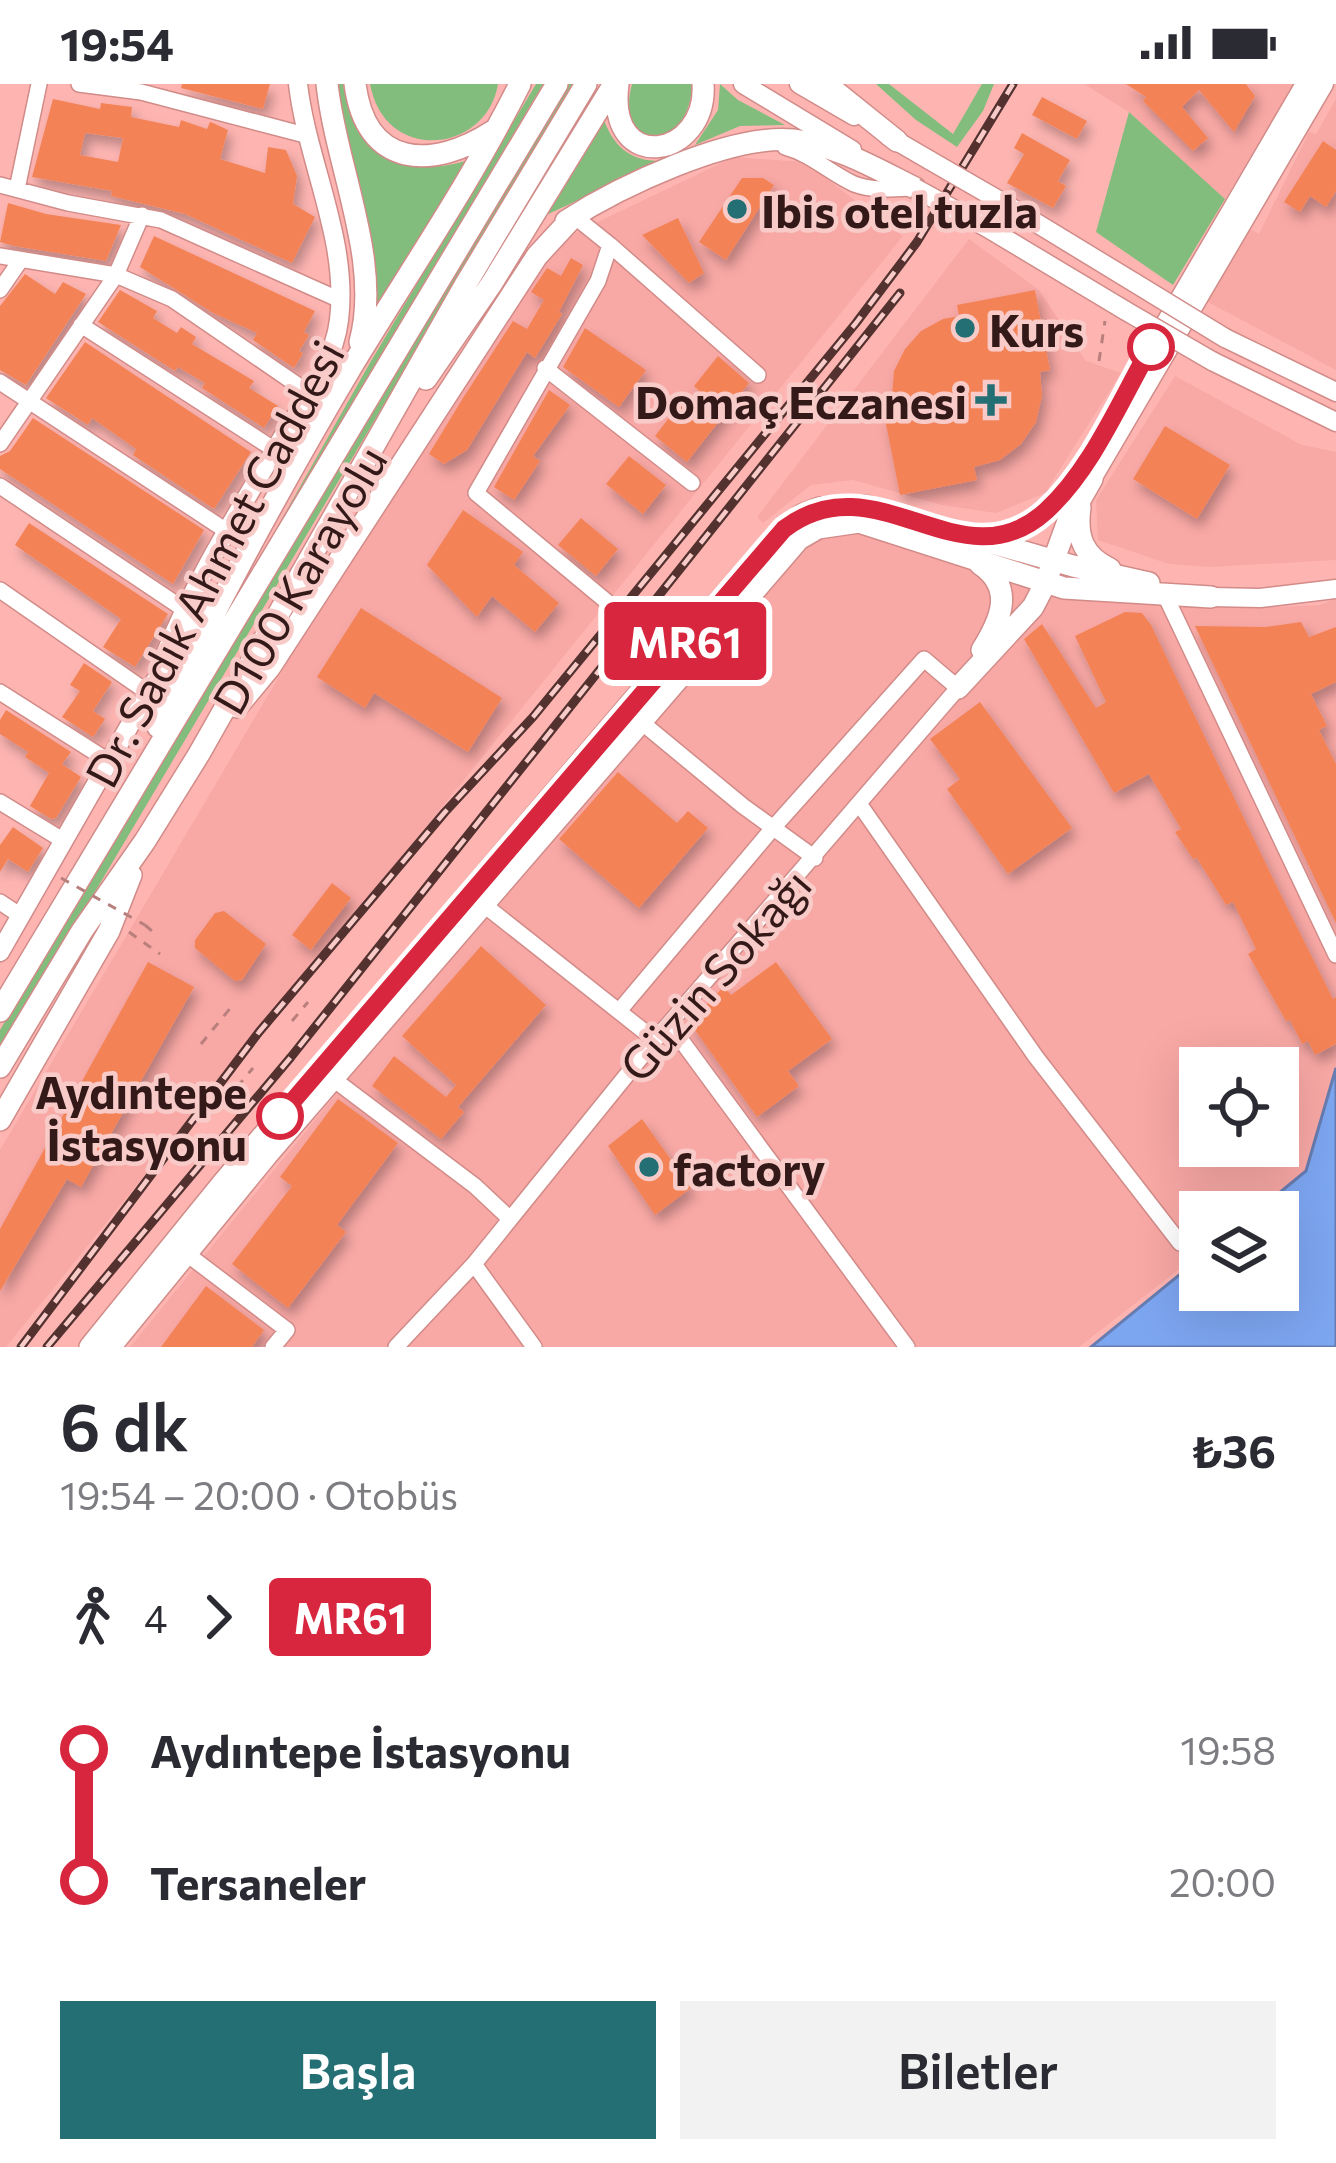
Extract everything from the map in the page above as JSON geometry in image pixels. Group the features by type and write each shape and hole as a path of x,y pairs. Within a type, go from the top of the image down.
{"highway":[{"path":"327,84 366,270 367,315 356,361"},
{"path":"355,84 369,126 387,145 409,156 436,157 460,151 498,127"},
{"path":"103,841 253,538 520,84"},
{"name":"D100 Karayolu","path":"0,1011 557,84"},
{"name":"D100 Karayolu","path":"0,1067 82,931 199,754 464,287 586,84"},
{"path":"333,520 492,283 616,84"},
{"path":"616,84 621,128 636,143 659,147 676,142 694,124 702,107 703,84"},
{"path":"826,84 897,141"},
{"path":"492,283 542,237 574,216 711,153 792,140 820,146 915,188"},
{"path":"199,754 270,667 537,256 574,216"},
{"path":"959,536 991,536 1034,521 1085,475"},
{"path":"1045,584 1028,570 1029,554 1085,475"},
{"path":"958,688 1017,627 1045,584 1085,475"},
{"path":"1085,475 1079,512 1082,546 1092,560 1157,589"},
{"path":"89,1347 267,1155 327,1075 650,682 764,550 802,515 820,508 864,506 1157,589"},
{"path":"327,1075 483,904 784,554 818,528 860,523 1045,584 1157,589 1211,597"},
{"path":"150,694 253,538"},
{"path":"958,688 1000,622 1004,606 987,567 969,558"},
{"path":"0,1120 109,931 145,841"},
{"path":"110,1347 179,1249"}],"main road":[{"name":"Dr. Sadık Ahmet Caddesi","path":"0,952 150,694 185,610 336,338 340,300 332,231 305,135 298,84"},
{"path":"743,84 1212,361 1336,422"},
{"path":"799,84 1225,338 1336,392"},
{"path":"1085,475 1305,84"},
{"path":"1085,475 1324,84"},
{"path":"1211,597 1260,598 1336,589"}],"street":[{"path":"39,84 9,187 161,220 340,300"},
{"path":"79,84 141,92 305,135"},
{"path":"0,444 116,275 142,215"},
{"path":"574,216 758,375"},
{"path":"606,601 476,493 598,280 610,244"},
{"path":"0,256 116,275 172,299 309,393"},
{"path":"0,290 20,261"},
{"path":"81,325 275,450"},
{"path":"545,368 692,483"},
{"path":"0,382 228,532"},
{"path":"0,486 185,610"},
{"path":"1157,589 1336,955"},
{"path":"0,590 150,694"},
{"path":"619,1011 924,659 958,688"},
{"path":"650,682 635,704 638,722 815,858"},
{"name":"Güzin Sokağı","path":"396,1347 474,1264 655,1040 958,688"},
{"path":"2,698 110,762"},
{"path":"0,802 64,841"},
{"path":"860,805 1036,1057 1179,1242"},
{"path":"0,902 21,916"},
{"path":"483,904 655,1040"},
{"path":"667,1026 682,1040 907,1347"},
{"path":"327,1075 475,1186 508,1217"},
{"path":"179,1249 287,1330 273,1347"},
{"path":"474,1264 534,1347"}],"path":[{"path":"1099,361 1105,321"},
{"path":"61,878 158,937"},
{"path":"109,931 134,933 160,955"},
{"path":"292,1022 308,1002"},
{"path":"201,1044 232,1006"},
{"path":"237,1087 253,1068"}],"shaded area":[{"path":"1084,84 1294,84 1225,199 1129,112"},
{"path":"1336,99 1336,370 1206,301 1248,228 1259,234 1309,132 1316,134"},
{"path":"734,157 804,162 903,236 6,1347 0,1347 0,1150 409,456 560,240"},
{"path":"969,239 1039,290 1086,361 1121,373 1045,493 996,513 942,505 853,480 811,485 763,523 757,517"},
{"path":"1175,376 1302,445 1336,452 1336,560 1209,567 1169,564 1098,540 1096,500"},
{"path":"846,516 972,562 1172,600 1278,607 1320,605 1336,599 1336,1101 1307,1169 1279,1191 1179,1191 1179,1269 1079,1347 130,1347 349,1078 683,691 809,525"}],"green space":[{"path":"338,84 343,84 358,130 386,158 425,167 472,159 377,306 371,250"},
{"path":"370,84 498,84 490,107 475,124 457,136 436,140 414,138 395,128 379,110"},
{"path":"536,84 543,84 227,616 371,361"},
{"path":"561,84 574,84 0,1052 0,1030"},
{"path":"632,84 692,84 680,123 668,133 642,133 629,107"},
{"path":"720,84 738,100 785,125 740,126 695,145 718,110"},
{"path":"876,84 889,84 953,134 982,84 994,84 983,111 957,147 916,120"},
{"path":"1129,112 1225,199 1173,285 1096,232"},
{"path":"603,117 625,151 663,161 546,215"}],"water":[{"path":"1336,1068 1336,1347 1091,1347 1179,1275 1179,1311 1299,1311 1299,1191 1282,1191 1306,1171"}],"building":[{"path":"182,84 270,84 263,109 181,88"},
{"path":"1126,84 1246,84 1255,96 1234,132 1199,90 1182,107 1208,138 1193,151 1143,101 1146,97"},
{"path":"1042,97 1087,121 1077,139 1032,115"},
{"path":"53,99 100,109 101,103 132,107 131,117 179,127 181,120 207,129 210,122 228,130 220,159 265,173 268,147 286,150 297,176 293,204 315,217 292,263 185,214 111,196 112,191 32,177","holes":["85,133 123,138 118,162 80,155"]},
{"path":"1022,133 1070,160 1058,181 1066,186 1053,208 1007,183 1024,154 1014,148"},
{"path":"1323,141 1336,150 1336,191 1326,207 1310,196 1300,212 1284,202"},
{"path":"742,178 763,178 774,185 726,260 699,242"},
{"path":"8,203 121,225 106,261 14,246 0,242"},
{"path":"678,218 704,273 689,283 642,235"},
{"path":"154,236 315,311 294,368 253,340 257,333 213,313 140,267"},
{"path":"571,258 583,265 562,314 535,358 527,352 467,450 444,464 429,454 513,321 527,329 544,300 531,292 547,268 561,276"},
{"path":"25,274 55,294 63,282 86,294 26,385 0,370 0,306"},
{"path":"120,290 157,311 153,318 177,333 181,327 196,337 192,344 254,381 249,388 278,406 264,428 202,388 205,383 178,367 175,371 98,322"},
{"path":"1035,290 1050,370 1040,372 1042,396 1036,422 1021,444 1000,460 974,467 977,480 900,495 885,419 897,417 894,371 905,349 921,331 959,316 957,305"},
{"path":"585,328 646,370 619,407 563,367"},
{"path":"85,342 251,452 214,509 133,455 136,449 92,418 88,425 46,398"},
{"path":"718,356 749,383 687,462 655,436 685,397 700,407 707,398 694,386"},
{"path":"549,390 570,405 533,456 540,461 514,500 494,487"},
{"path":"33,418 204,530 173,584 0,469 0,456 10,451"},
{"path":"1165,426 1230,465 1197,519 1133,479"},
{"path":"629,456 666,485 643,514 606,484"},
{"path":"463,510 523,552 514,565 559,603 535,632 492,596 477,617 427,565"},
{"path":"581,518 618,549 596,576 558,545"},
{"path":"29,523 168,614 135,667 103,647 121,619 15,545"},
{"path":"361,608 502,698 468,752 374,693 365,708 317,677"},
{"path":"1125,612 1142,613 1151,625 1279,891 1333,999 1336,997 1336,1044 1315,1055 1308,1041 1302,1044 1290,1020 1286,1021 1248,954 1256,949 1233,902 1226,905 1175,832 1181,829 1149,774 1114,793 1024,639 1042,624 1096,708 1106,702 1075,636"},
{"path":"1301,622 1309,637 1336,627 1336,682 1311,694 1327,726 1319,730 1336,764 1336,923 1195,626 1266,627"},
{"path":"84,663 112,682 93,711 105,719 93,737 62,717 80,691 70,685"},
{"path":"980,702 1072,828 1008,874 947,789 960,779 930,739"},
{"path":"6,710 71,752 62,764 81,777 56,818 30,806 49,773 0,734"},
{"path":"618,772 677,823 688,811 708,828 639,908 559,839"},
{"path":"13,827 43,848 28,872 8,859 0,872 0,845"},
{"path":"332,883 351,898 311,950 292,935"},
{"path":"224,911 266,944 242,980 235,981 195,948 195,940 215,913"},
{"path":"481,946 546,1005 458,1107 464,1112 441,1139 372,1086 394,1056 446,1097 456,1085 402,1036"},
{"path":"148,962 194,987 81,1187 67,1179 0,1291 0,1229"},
{"path":"776,962 832,1039 788,1071 799,1086 757,1117 690,1023 724,986 731,995"},
{"path":"338,1099 398,1143 337,1225 346,1232 288,1308 232,1264 292,1186 280,1177"},
{"name":"factory","path":"642,1119 691,1188 655,1215 608,1146"},
{"path":"206,1286 264,1330 252,1347 161,1347"}],"railway":[{"path":"21,1347 259,1032 445,812 533,717 856,323 917,242 1013,84"},
{"path":"47,1347 291,1057 900,293"}],"bus line":[{"name":"MR61","path":"280,1116 784,529 802,515 843,505 864,506 959,536 991,536 1018,529 1049,508 1079,471 1151,347"}],"place":[{"name":"Ibis otel tuzla","path":"737,209"},
{"name":"Kurs","path":"965,328"},
{"name":"Domaç Eczanesi","path":"991,400"},
{"name":"Aydıntepe İstasyonu","path":"280,1116"},
{"name":"factory","path":"649,1167"}]}
